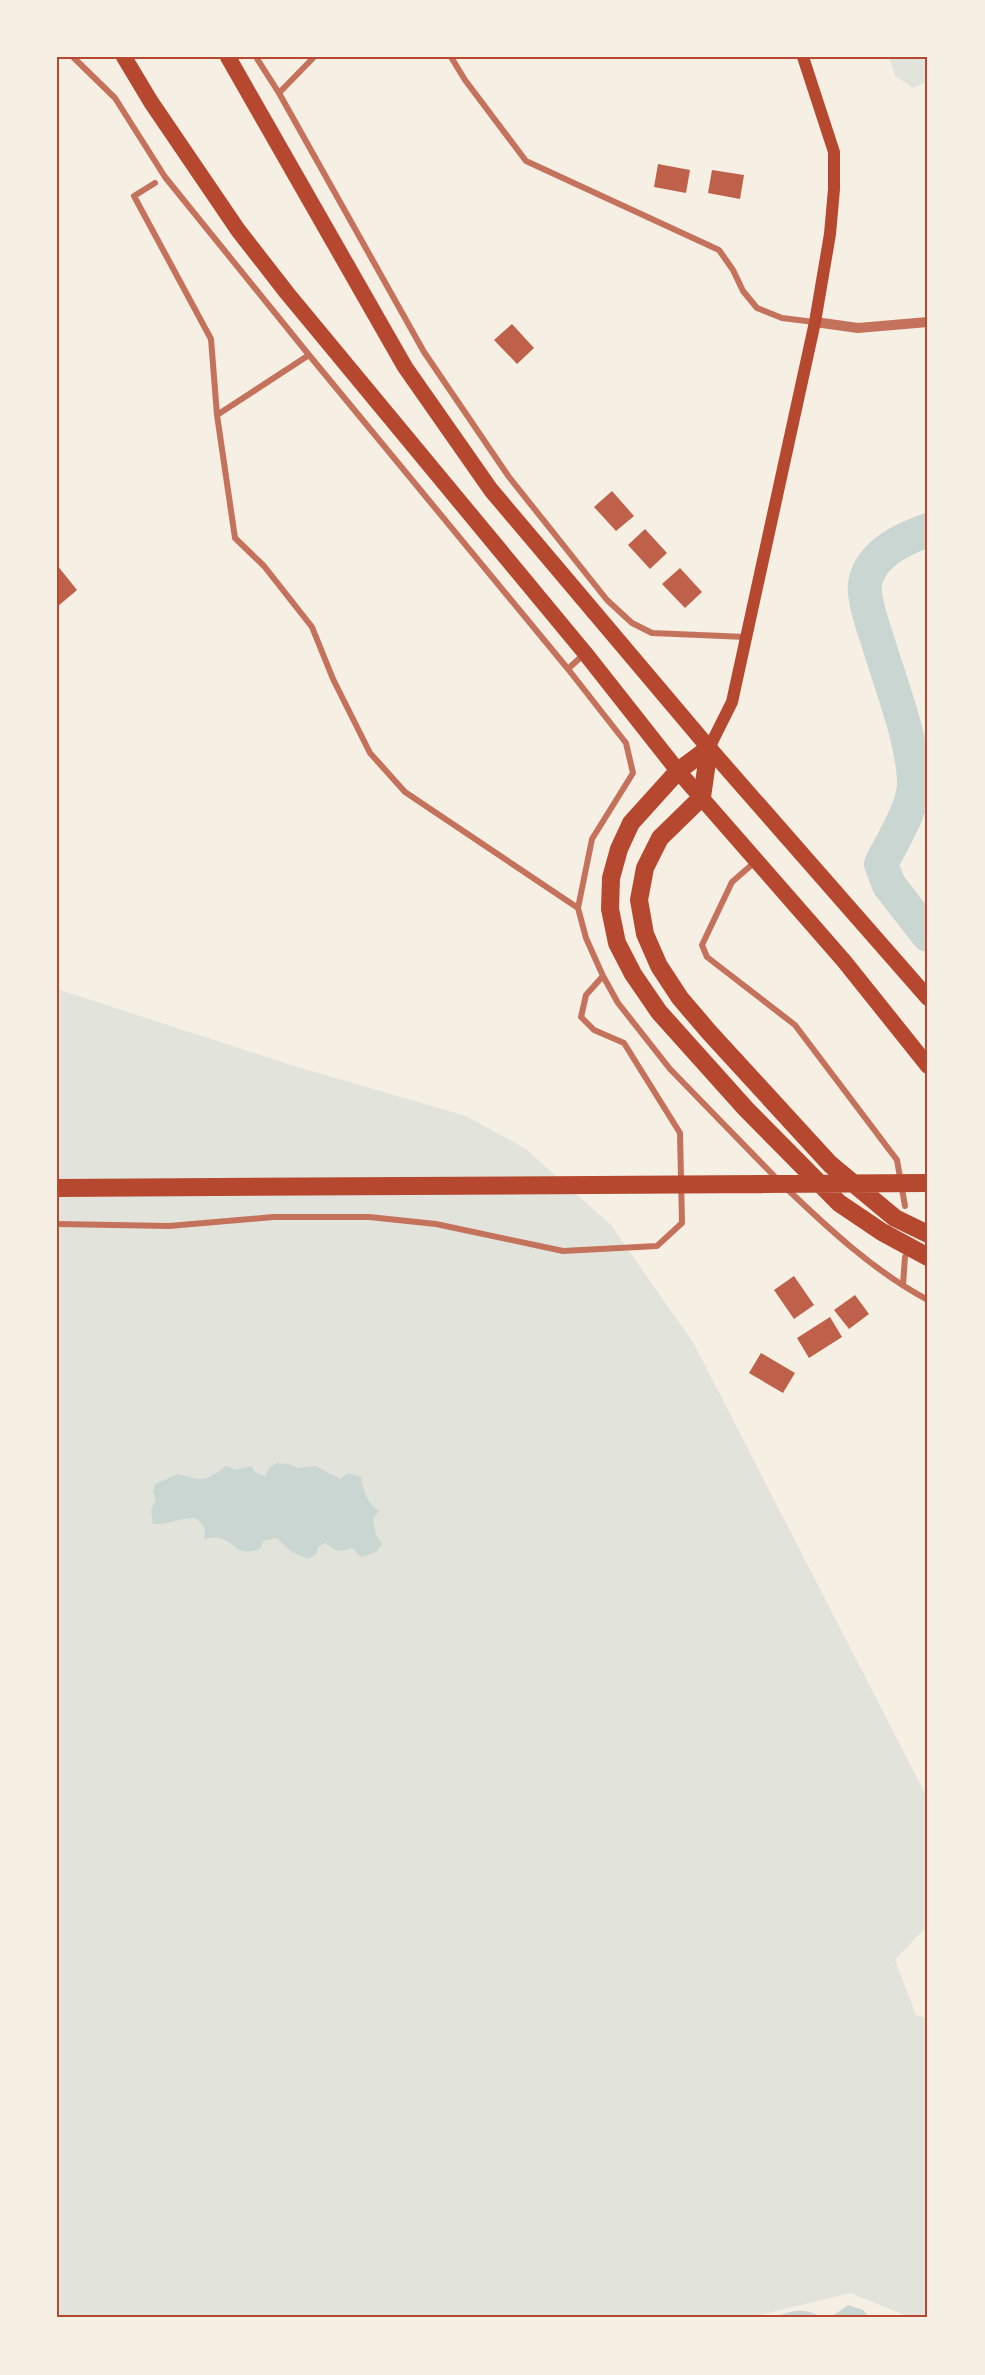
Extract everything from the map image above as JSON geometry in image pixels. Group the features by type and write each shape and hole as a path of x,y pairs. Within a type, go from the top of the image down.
{"highway":[{"path":"124,57 151,102 238,230 585,653 678,771 844,961 928,1066"},
{"path":"228,57 405,367 491,490 709,748 928,998"},
{"path":"709,748 678,771 631,823 619,849 611,878 609,909 617,943 633,974 659,1012 746,1109 838,1203 882,1232 928,1257"},
{"path":"709,748 702,797 660,838 645,868 639,900 645,934 659,966 680,998 709,1032 830,1164 895,1218 928,1234"},
{"path":"57,1188 928,1183"}],"main road":[{"path":"709,748 732,702 815,322 830,234 834,189 834,152 803,57"}],"street":[{"path":"73,57 115,98 165,177 626,743 633,773 592,839 579,909 586,938 618,1003 670,1069 750,1154 834,1234 903,1285 928,1300"},
{"path":"256,57 279,93 424,352 509,477 607,600 632,623 652,633 747,637"},
{"path":"279,93 314,57"},
{"path":"451,57 465,80 526,161 719,250 733,270 743,291 757,309 782,318 858,328 928,322"},
{"path":"155,183 134,196 211,339 217,415 235,538 264,566 312,627 333,679 370,753 405,792 579,909"},
{"path":"217,415 309,355"},
{"path":"568,669 585,653"},
{"path":"757,861 732,882 702,945 707,957 795,1025 897,1160 905,1206"},
{"path":"57,1224 169,1226 273,1217 369,1217 436,1224 563,1251 657,1246 682,1222 680,1133 624,1043 594,1030 580,1017 586,995 603,976"},
{"path":"903,1285 905,1257"}],"shaded area":[{"path":"889,57 928,57 928,81 913,88 895,76"},
{"path":"57,989 291,1065 466,1116 526,1149 611,1225 694,1344 928,1799 928,1925 895,1960 916,2015 928,2018 928,2318 912,2318 850,2293 749,2318 57,2318"},
{"path":"277,1463 297,1468 316,1466 340,1479 348,1473 361,1477 366,1496 379,1511 373,1519 376,1535 382,1544 376,1552 361,1557 352,1548 338,1550 325,1543 318,1547 316,1554 308,1559 292,1552 276,1538 263,1541 261,1548 247,1552 219,1538 204,1539 205,1528 196,1518 153,1524 151,1511 156,1499 153,1492 155,1484 178,1474 203,1479 226,1466 236,1470 251,1466 256,1473 265,1476 270,1467"},
{"path":"848,2305 863,2310 870,2318 773,2318 796,2311 811,2312 825,2317"}],"building":[{"path":"658,164 690,170 686,193 654,187"},
{"path":"712,170 744,175 740,199 708,193"},
{"path":"512,324 534,348 517,364 494,340"},
{"path":"612,491 634,516 616,531 594,507"},
{"path":"645,529 667,553 650,569 628,545"},
{"path":"57,565 77,590 57,607"},
{"path":"680,568 702,592 685,608 662,584"},
{"path":"794,1276 814,1305 794,1319 774,1290"},
{"path":"855,1295 869,1314 849,1329 834,1310"},
{"path":"830,1317 842,1337 809,1358 797,1338"},
{"path":"761,1353 795,1373 783,1393 749,1373"}],"waterway":[{"path":"928,530 900,542 883,554 870,570 865,585 871,619 906,732 914,784 906,814 881,864 889,885 928,935"}]}
